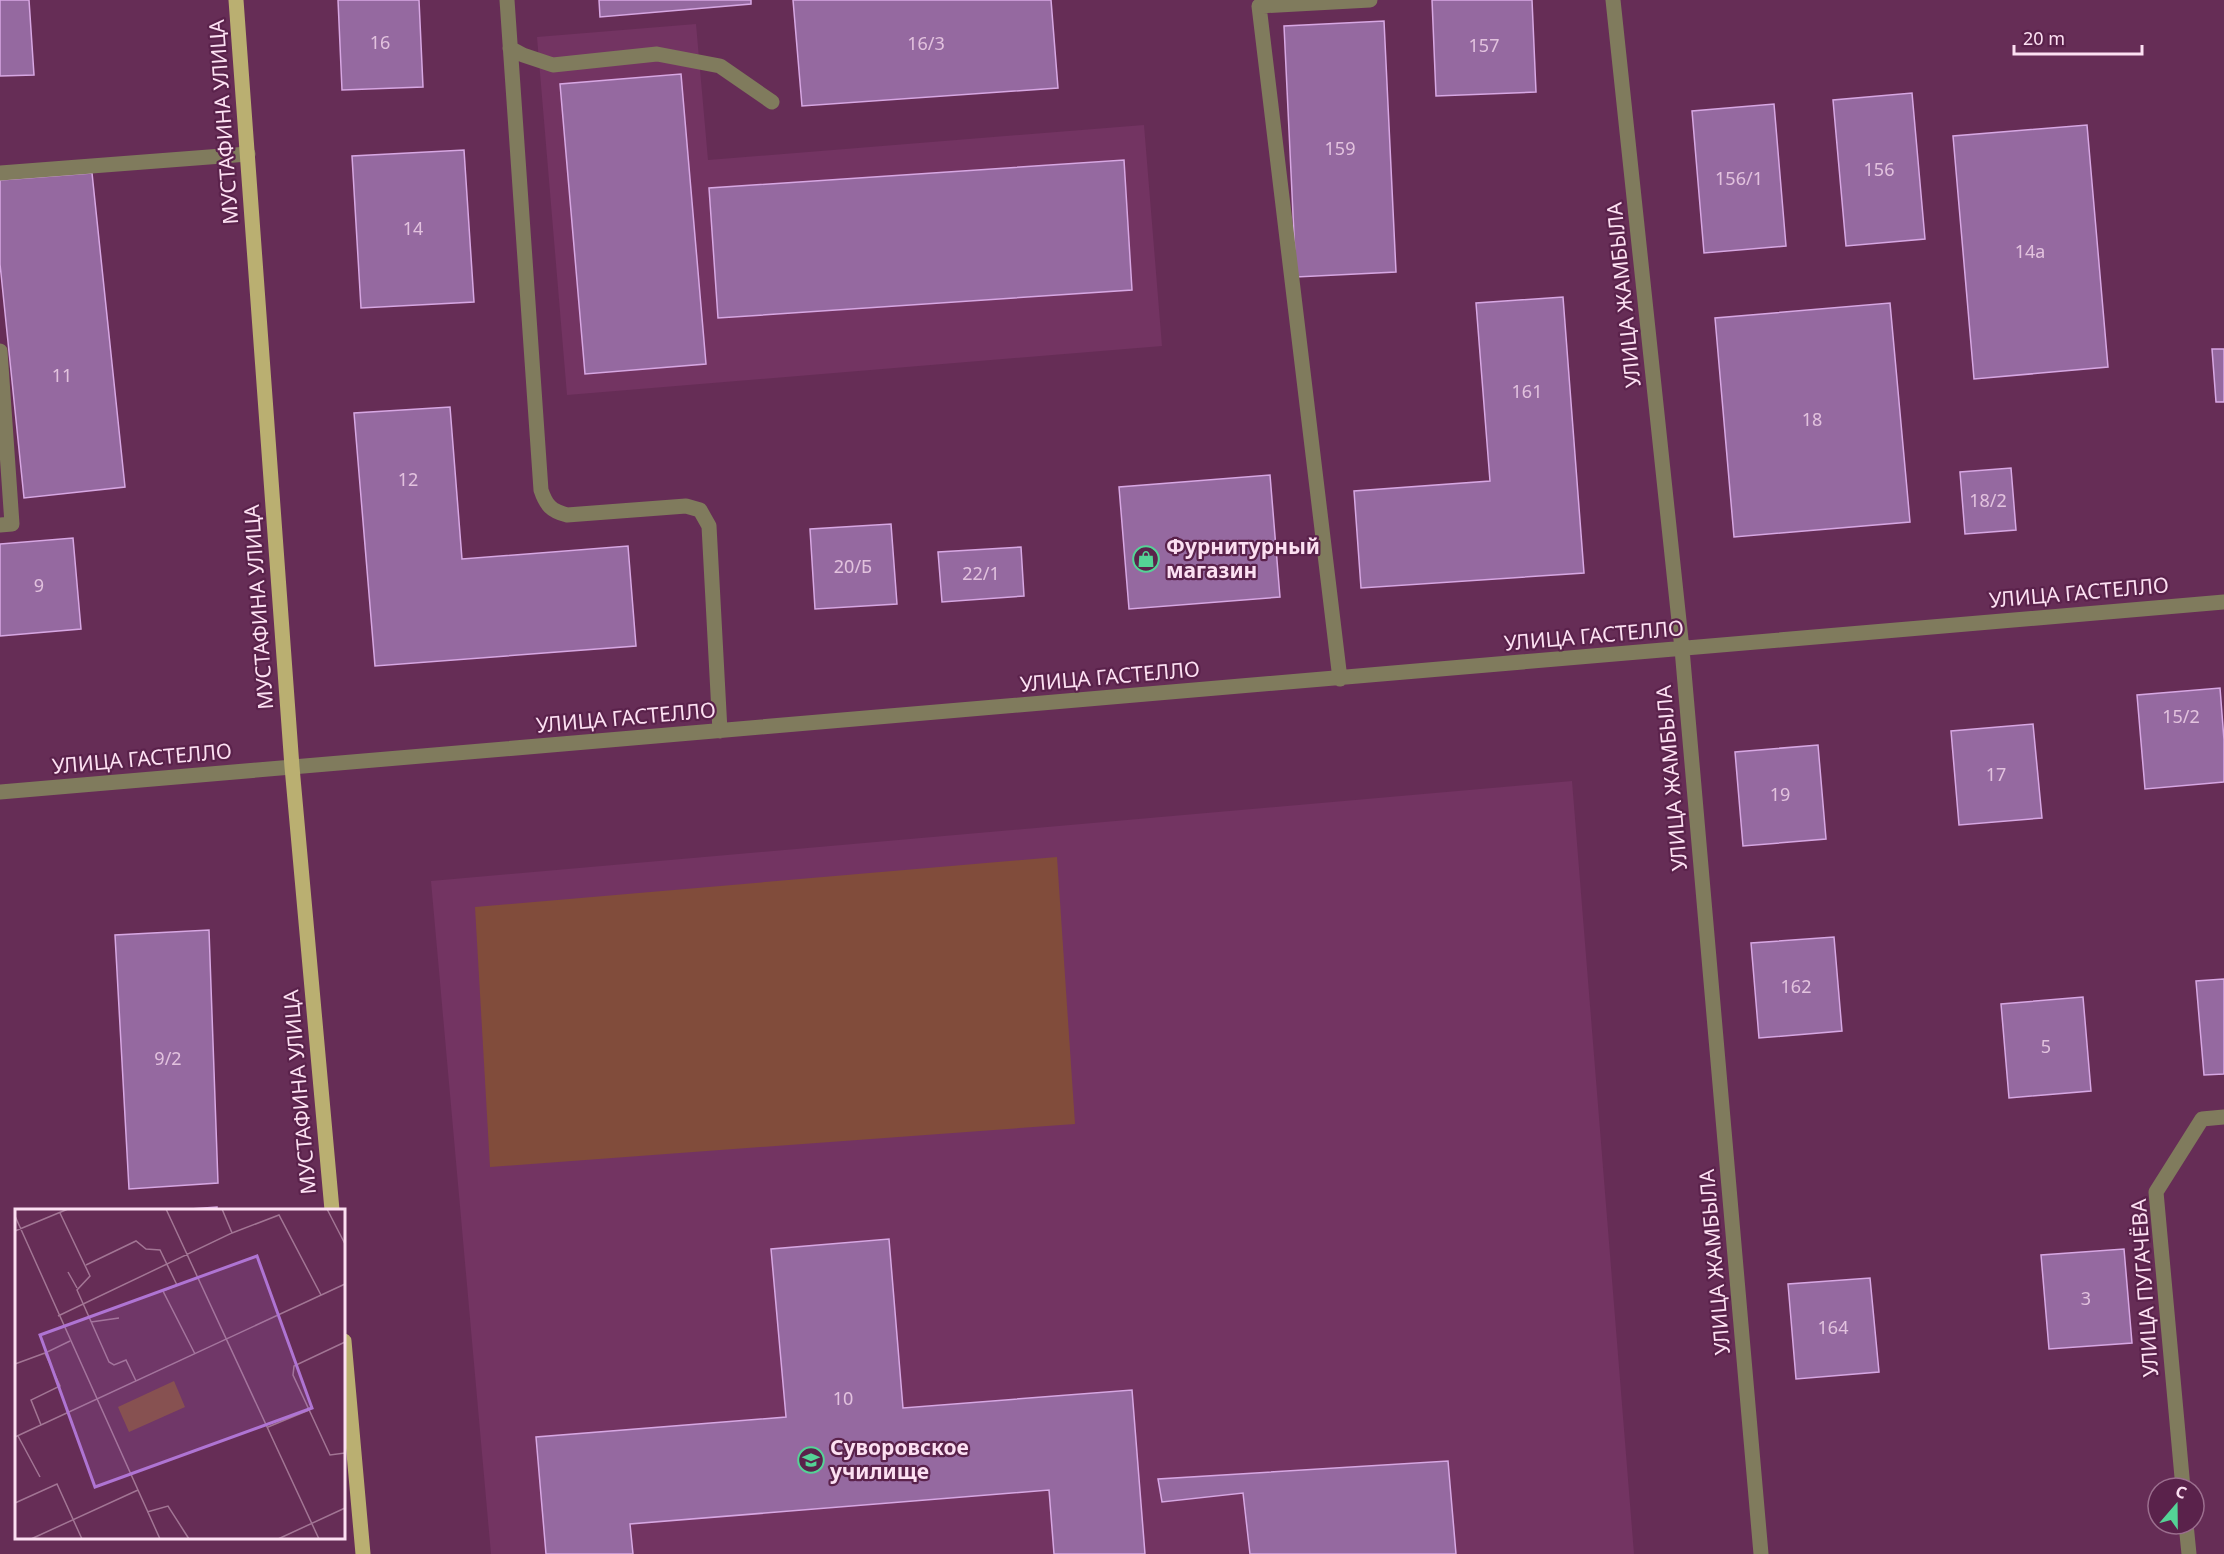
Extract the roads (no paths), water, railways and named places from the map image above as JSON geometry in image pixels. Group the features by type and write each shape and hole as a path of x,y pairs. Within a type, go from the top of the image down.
{"main road":[{"name":"МУСТАФИНА УЛИЦА","path":"236,0 292,767 332,1209"},
{"path":"345,1352 363,1554"}],"street":[{"path":"507,0 541,490 546,503 555,512 567,515 686,506 700,510 709,526 720,731"},
{"path":"1340,679 1259,6 1370,0"},
{"name":"УЛИЦА ЖАМБЫЛА","path":"1613,0 1682,649 1761,1554"},
{"path":"510,48 523,56 553,65 657,54 720,66 772,102"},
{"path":"0,173 248,154"},
{"path":"0,351 12,524 0,525"},
{"name":"УЛИЦА ГАСТЕЛЛО","path":"0,792 2224,602"},
{"name":"УЛИЦА ПУГАЧЁВА","path":"2182,1476 2156,1192 2202,1119 2224,1117"},
{"path":"2187,1536 2189,1554"}],"place":[{"name":"Фурнитурный магазин","path":"1146,559"},
{"name":"Суворовское училище","path":"811,1460"}]}
